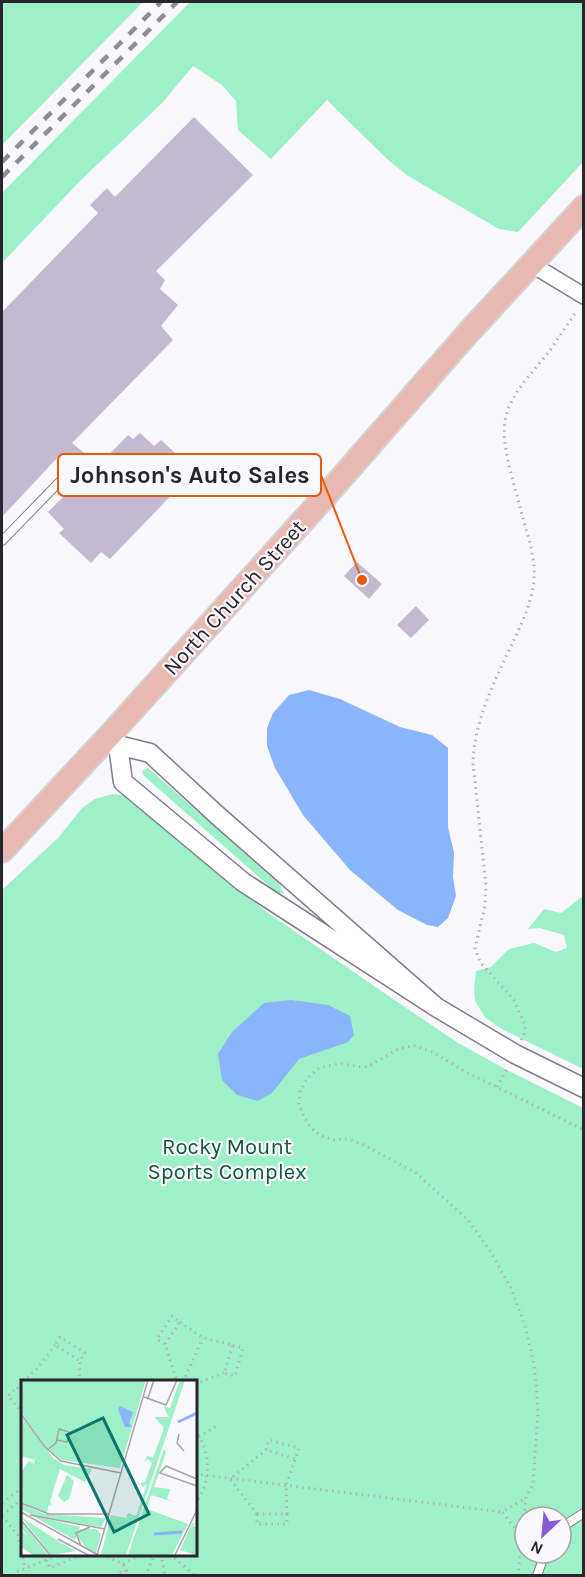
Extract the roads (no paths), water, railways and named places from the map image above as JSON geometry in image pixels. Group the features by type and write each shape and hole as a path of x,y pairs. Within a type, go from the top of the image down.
{"main road":[{"name":"North Church Street","path":"2,851 114,741 313,509 468,333 584,207"}],"street":[{"path":"531,264 584,296"},
{"path":"114,741 150,753 217,815 436,1007"},
{"path":"114,741 123,782 243,882 436,1007 515,1054 584,1088"}],"lane":[{"path":"2,541 72,469"}],"water":[{"path":"309,690 340,699 400,727 432,735 448,748 448,827 454,853 453,877 456,896 448,918 438,927 427,925 398,910 350,870 303,815 275,768 267,746 267,728 273,713 289,695"},
{"path":"291,1000 328,1005 350,1016 354,1035 348,1042 299,1059 272,1093 258,1101 237,1095 222,1080 218,1054 232,1032 264,1003"}],"railway":[{"path":"2,162 161,2"},
{"path":"2,177 177,2"}],"place":[{"name":"Johnson's Auto Sales","path":"362,580"}],"park label":[{"name":"Rocky Mount Sports Complex","path":"227,1158"}]}
